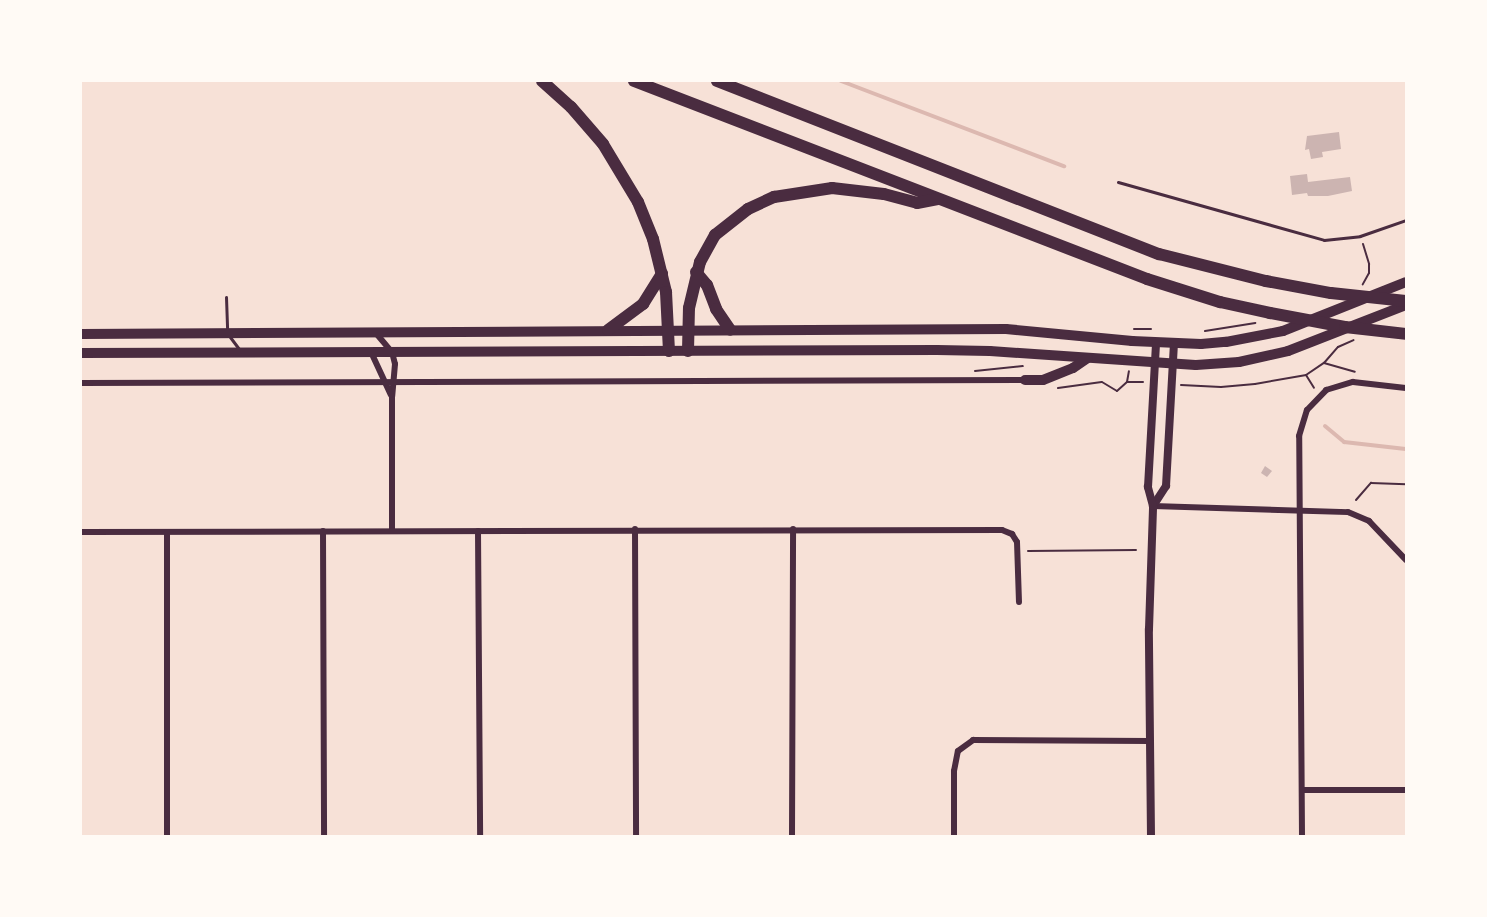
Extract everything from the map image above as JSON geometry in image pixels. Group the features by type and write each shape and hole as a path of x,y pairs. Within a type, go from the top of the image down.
{"highway":[{"path":"542,81 580,117 622,173 653,239 662,274 669,330 669,351"},
{"path":"634,81 1147,279 1220,302 1270,314 1406,334"},
{"path":"717,81 1139,247 1226,273 1331,293 1406,303"},
{"path":"688,351 688,308 696,272 715,235 748,209 774,197 832,188 884,194 917,203 939,199"},
{"path":"696,272 707,285 716,309 730,330"},
{"path":"608,330 643,304 662,274"}],"main road":[{"path":"81,334 1006,329 1156,342 1226,342 1283,331 1406,282"},
{"path":"81,353 990,351 1155,363 1218,364 1267,357 1311,343 1406,303"},
{"path":"1025,380 1043,380 1073,368 1088,358"}],"street":[{"path":"375,332 392,352 395,383 392,396 392,531"},
{"path":"1151,836 1149,566 1153,506 1148,487 1156,342"},
{"path":"1153,506 1166,486 1174,343"},
{"path":"371,352 392,396"},
{"path":"81,383 1025,380"},
{"path":"1302,836 1299,436 1307,410 1326,390 1353,382 1406,388"},
{"path":"1153,506 1341,511 1359,515 1380,530 1406,560"},
{"path":"635,529 636,836"},
{"path":"792,836 793,529"},
{"path":"81,532 1002,530 1012,534 1017,542 1019,602"},
{"path":"323,531 324,836"},
{"path":"478,531 480,836"},
{"path":"166,532 167,836"},
{"path":"954,836 954,771 958,751 973,741 1150,741"},
{"path":"1302,790 1406,790"}],"lane":[{"path":"1119,182 1324,240 1353,237 1406,220"},
{"path":"226,297 227,333 242,353"}],"path":[{"path":"1186,386 1241,386 1306,375 1324,363 1356,372"},
{"path":"975,372 979,369 1029,366"},
{"path":"1054,385 1060,388 1102,382 1117,391 1127,382 1129,370"},
{"path":"1306,375 1315,389"},
{"path":"1127,382 1143,382"},
{"path":"1356,500 1371,483 1406,484"},
{"path":"1025,551 1136,550"}],"building":[{"path":"1339,132 1341,149 1322,152 1323,157 1311,159 1309,149 1305,150 1307,136"},
{"path":"1307,174 1308,182 1350,177 1352,191 1328,196 1308,196 1307,193 1292,195 1290,176"},
{"path":"1265,466 1272,471 1267,477 1261,473"}],"waterway":[{"path":"841,81 1064,166"},
{"path":"1325,426 1344,442 1406,449"}]}
